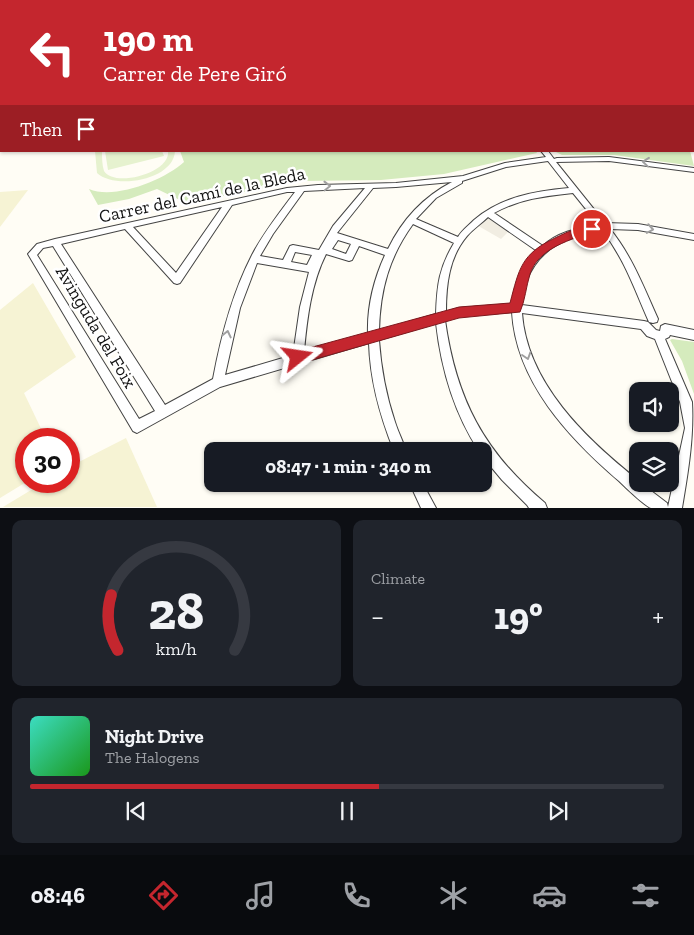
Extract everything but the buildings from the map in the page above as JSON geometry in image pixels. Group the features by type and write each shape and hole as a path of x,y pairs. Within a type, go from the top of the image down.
{"street":[{"name":"Carrer del Camí de la Bleda","path":"40,246 126,225 302,188 370,187 464,178 505,165 552,156 610,158 694,170"},
{"path":"552,156 627,260 650,332 694,335"},
{"path":"552,156 603,218 604,226"},
{"path":"397,442 380,395 372,337 380,279 398,234 432,196 464,178"},
{"path":"420,182 430,190 432,196"},
{"path":"298,357 307,293 315,267 336,228 370,187"},
{"path":"218,382 234,310 255,259 265,239 302,188"},
{"path":"540,508 505,472 480,441 467,417 450,374 439,317 442,284 459,241 488,213 527,196 575,190"},
{"path":"126,225 177,280 230,202"},
{"path":"488,213 541,249"},
{"path":"410,220 459,241"},
{"path":"662,508 614,471 589,448 558,410 529,362 515,308 524,272 532,259 541,249 580,231 604,226 642,227 694,237"},
{"name":"Avinguda del Foix","path":"55,242 162,412"},
{"path":"356,242 389,253"},
{"name":"Avinguda del Foix","path":"40,246 32,254 137,427"},
{"path":"255,259 285,264"},
{"path":"137,427 218,382 439,317 477,309 515,308 648,322"},
{"path":"662,332 686,402 691,428 675,508"},
{"path":"420,492 429,508"}],"shaded area":[{"path":"28,190 0,227 0,192"},
{"path":"488,213 511,229 501,239 475,224"},
{"path":"33,283 76,357 24,393 41,428 15,428 15,489 0,498 0,310"},
{"path":"126,438 157,507 3,507 26,493 80,493 80,461"}],"green space":[{"path":"95,152 102,152 104,171 110,176 129,178 141,176 161,166 167,159 168,152 175,152 172,161 165,169 155,175 142,179 117,181 105,178 97,173"},
{"path":"105,152 162,152 164,156 108,170"},
{"path":"180,152 537,153 444,174 381,180 302,181 186,203 157,189 129,199 98,205 89,189 100,192 125,190 152,181 184,162"},
{"path":"556,152 690,152 694,166 614,155 562,155"},
{"path":"670,340 694,342 694,394 682,361"}],"route":[{"path":"298,357 459,312 477,309 515,308 524,272 541,249 580,231 592,229"}]}
